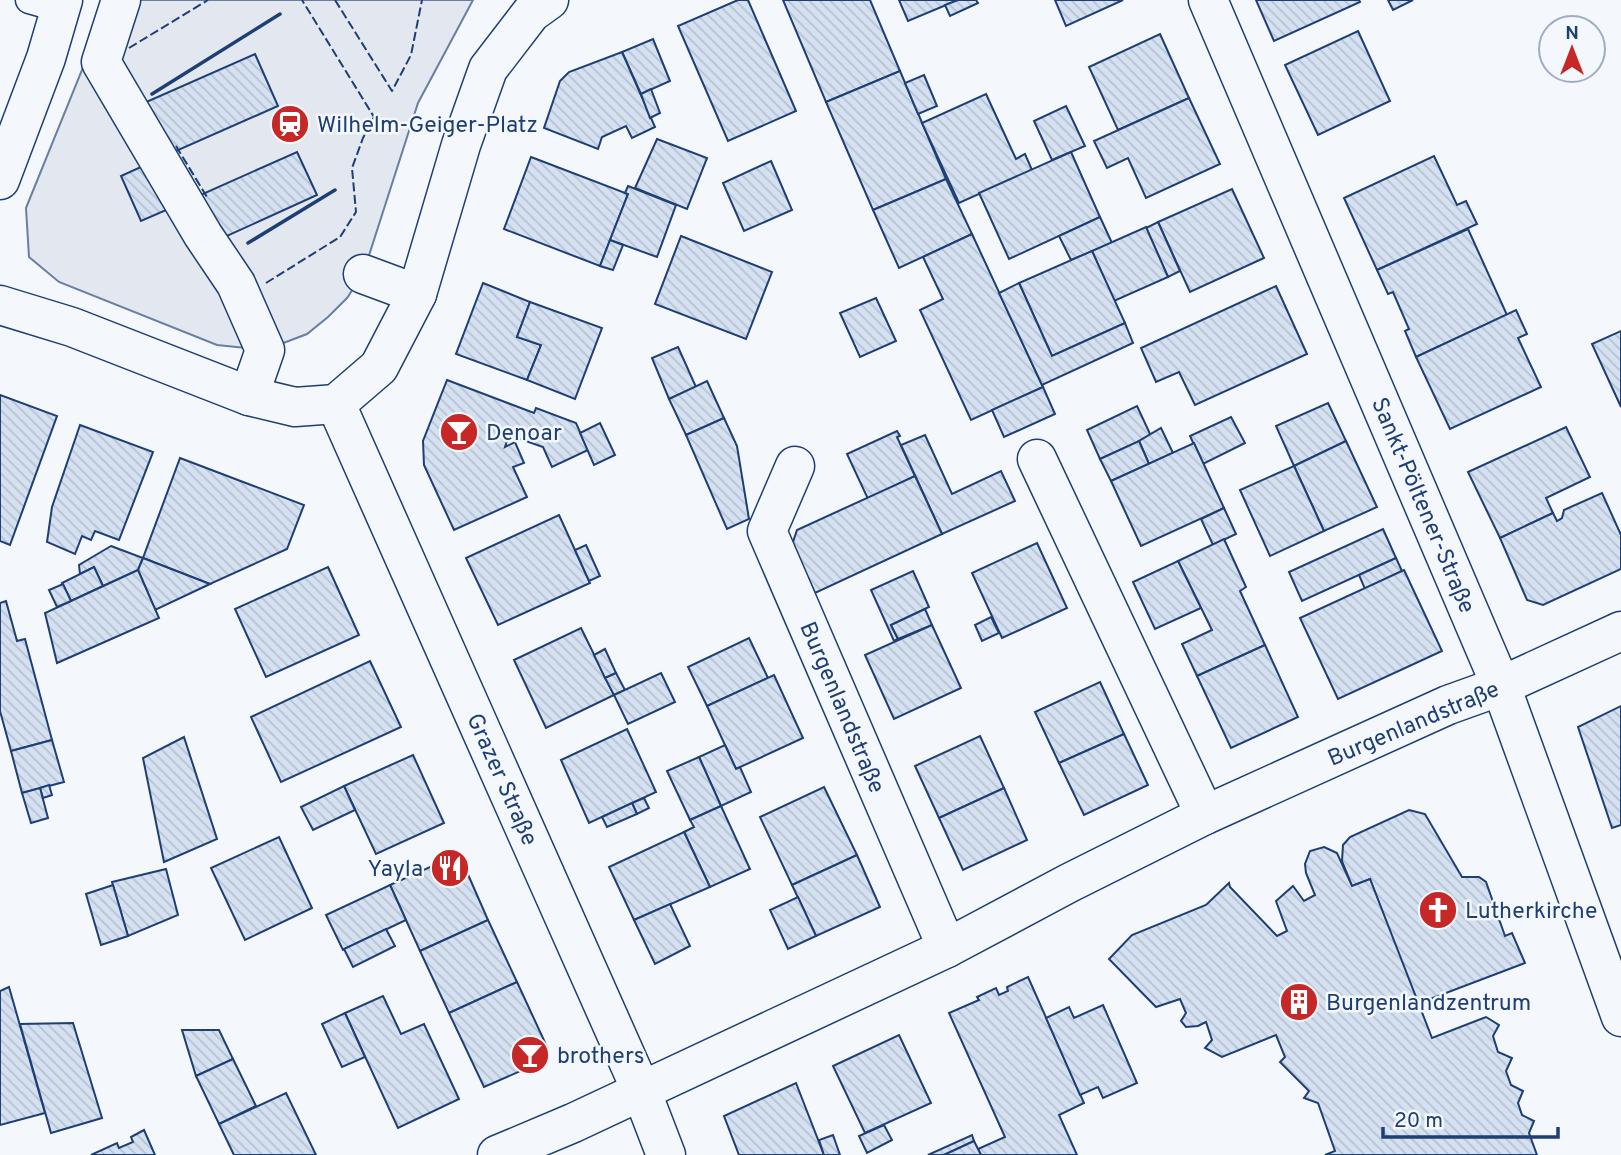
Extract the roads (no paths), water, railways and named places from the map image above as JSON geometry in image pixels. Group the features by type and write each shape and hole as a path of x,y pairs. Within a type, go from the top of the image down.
{"street":[{"path":"121,0 101,62 123,79 239,271 265,350 249,396"},
{"name":"Sankt-Pöltener-Straße","path":"1208,0 1501,686 1621,1017"},
{"path":"0,180 46,58 51,3"},
{"path":"0,305 72,327 249,396 295,407 337,404 379,367 417,294 461,145 488,69 540,6"},
{"path":"363,274 417,294"},
{"name":"Grazer Straße","path":"337,404 641,1090 666,1155"},
{"path":"1037,459 1205,816"},
{"name":"Burgenlandstraße","path":"795,466 767,531 947,948"},
{"name":"Burgenlandstraße","path":"497,1155 573,1123 947,948 1069,883 1205,816 1448,705 1501,686 1621,631"}],"place":[{"name":"Wilhelm-Geiger-Platz","path":"290,124"},
{"name":"Denoar","path":"459,432"},
{"name":"Yayla","path":"450,868"},
{"name":"Lutherkirche","path":"1438,910"},
{"name":"Burgenlandzentrum","path":"1299,1002"},
{"name":"brothers","path":"530,1055"}]}
